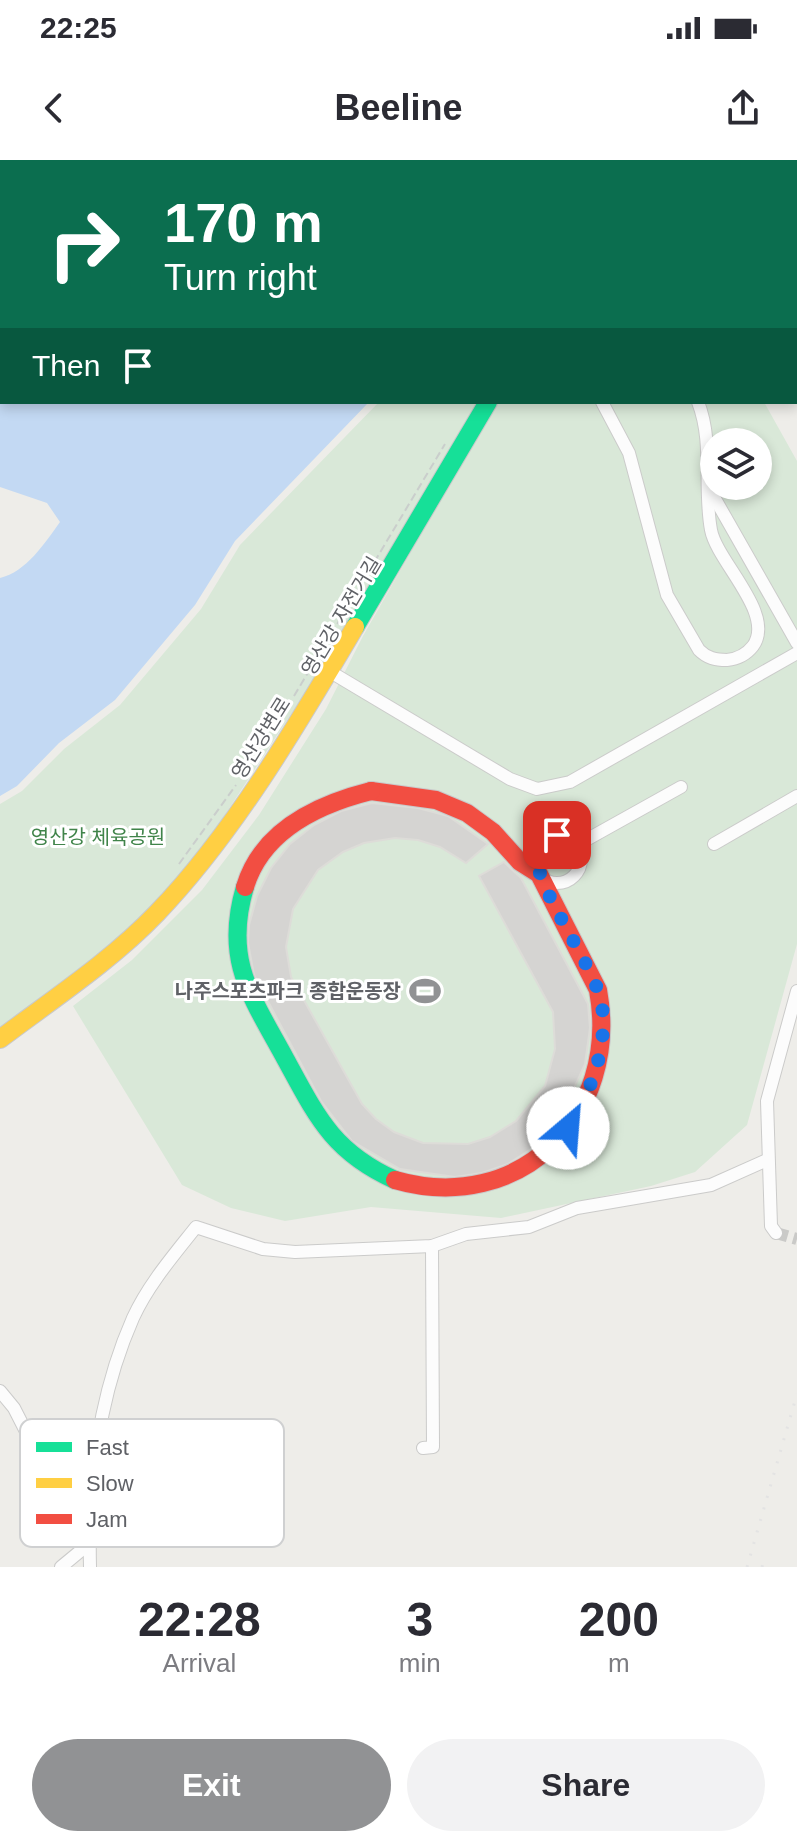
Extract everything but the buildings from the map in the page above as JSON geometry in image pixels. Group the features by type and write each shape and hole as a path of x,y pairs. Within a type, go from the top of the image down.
{"street":[{"name":"영산강변로","path":"0,1039 118,950 184,884 249,799 329,671 487,404"},
{"path":"603,404 629,453 667,595 699,650 706,656 729,660 749,650 756,641 758,620 712,535 709,500"},
{"path":"699,404 706,428"},
{"path":"715,500 797,643"},
{"path":"329,671 510,779 537,789 570,782 797,653"},
{"path":"577,845 681,787"},
{"path":"577,845 557,835 543,840 535,852 539,874 589,971 602,1007 596,1065 578,1112 549,1152 486,1185 450,1191 427,1189 401,1183 371,1169 344,1150 326,1130 245,987 238,955 237,922 246,885 256,863 272,839 313,809 343,795 392,791 431,797 462,811 491,830 521,863 539,874 551,882 572,877 580,866 577,845"},
{"path":"714,844 797,796"},
{"path":"776,1233 771,1226 767,1101 797,991"},
{"path":"106,1419 116,1366 133,1318 154,1281 196,1227 263,1249 295,1252 432,1246 466,1234 529,1227 577,1208 711,1185 767,1160"},
{"path":"423,1448 433,1447 432,1246"},
{"path":"0,1391 20,1420"},
{"path":"61,1567 85,1547"}],"path":[{"name":"영산강 자전거길","path":"294,697 447,441"},
{"path":"176,868 241,779"}],"green space":[{"name":"영산강 체육공원","path":"377,404 478,404 322,667 207,842 152,907 124,934 0,1029 0,804 22,791 64,749 120,705 201,609 240,545"},
{"path":"495,404 765,404 797,461 797,944 747,1125 695,1172 651,1186 501,1218 371,1207 285,1221 231,1208 182,1185 73,1006 132,960 202,890 259,815 326,709 363,636"}],"water":[{"path":"0,404 367,404 235,541 195,605 115,700 59,743 17,786 0,796 0,578 26,563 60,522 47,503 0,487"}],"tunnel":[{"path":"776,1233 797,1239"}],"railway":[{"path":"747,1567 797,1394"},
{"path":"762,1567 763,1563"}],"traffic: fast":[{"path":"355,627 487,404"},
{"path":"245,887 237,936 239,958 244,978 262,1017 307,1099 329,1131 356,1157 395,1180"}],"traffic: slow":[{"path":"0,1039 121,947 185,882 264,776 355,627"}],"traffic: jam":[{"path":"371,791 436,800 467,813 493,832 520,862 539,874 598,990 601,1036 594,1077 577,1115 552,1145 520,1169 483,1183 441,1187 395,1180"},
{"path":"245,887 253,867 265,850 295,822 332,803 371,791"}],"place":[{"name":"나주스포츠파크 종합운동장","path":"425,991"}],"route":[{"path":"557,835 538,845 535,867 589,971 602,1007 602,1035 596,1065 589,1088 568,1128"}]}
